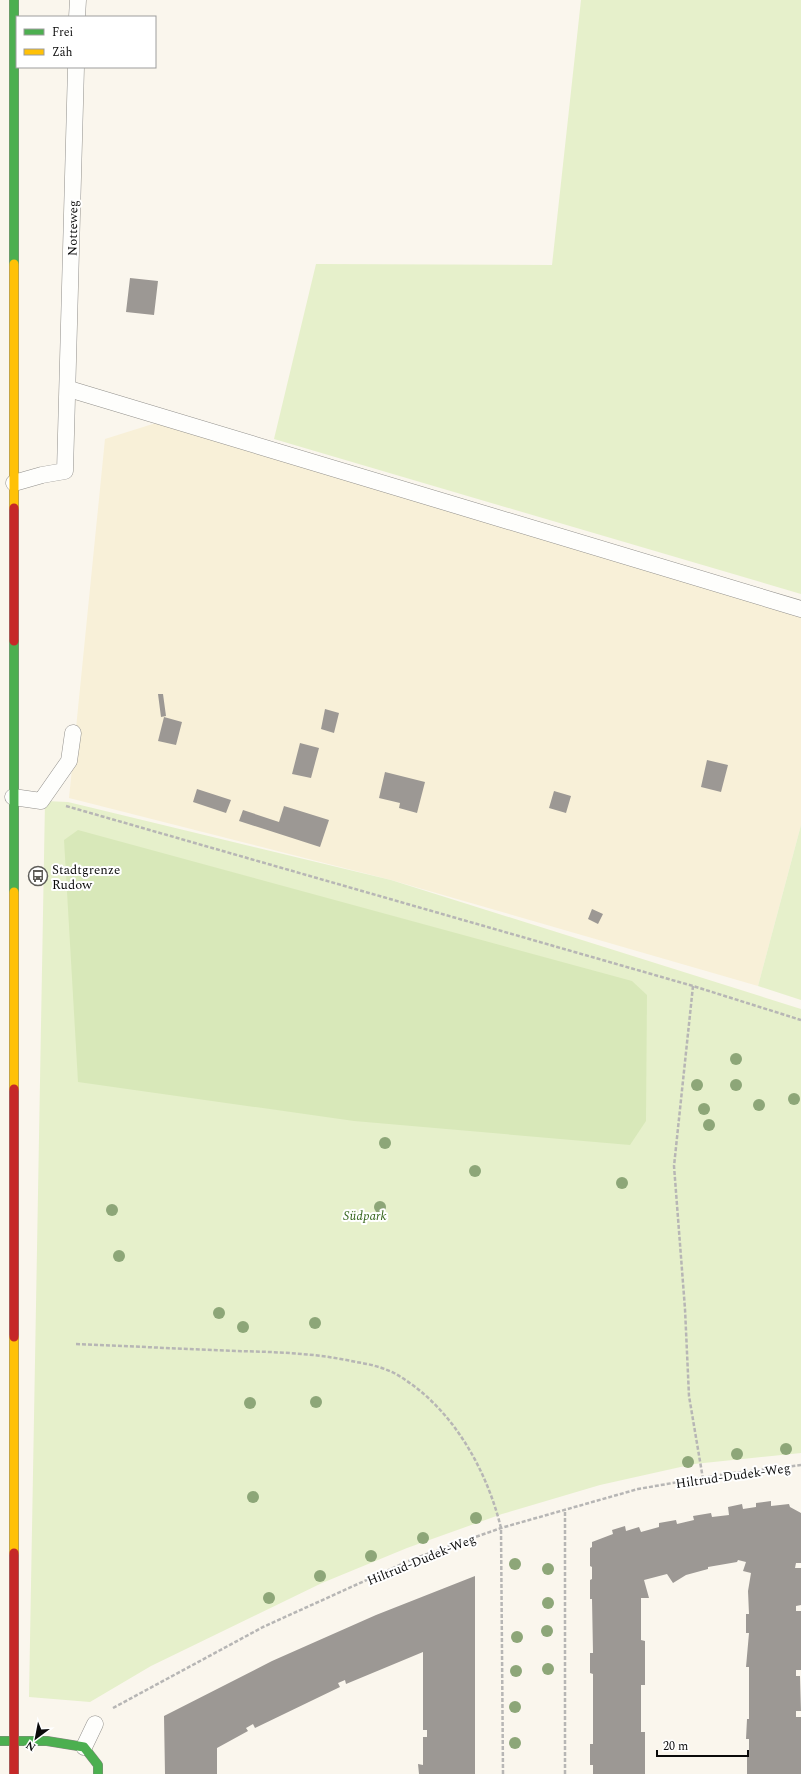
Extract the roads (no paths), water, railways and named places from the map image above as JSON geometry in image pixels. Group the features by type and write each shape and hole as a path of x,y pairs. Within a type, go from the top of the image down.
{"main road":[{"path":"14,0 14,483 7,757 13,797 14,1774"},
{"path":"0,1741 47,1741 84,1747 98,1765 98,1774"}],"lane":[{"path":"77,16 78,0"},
{"name":"Notteweg","path":"14,483 42,475 66,472 76,68"},
{"path":"69,389 801,608"},
{"path":"13,797 41,801 69,761 73,733"},
{"path":"84,1747 94,1724"}],"place":[{"name":"Stadtgrenze Rudow","path":"38,876"}],"park label":[{"name":"Südpark","path":"365,1215"}]}
